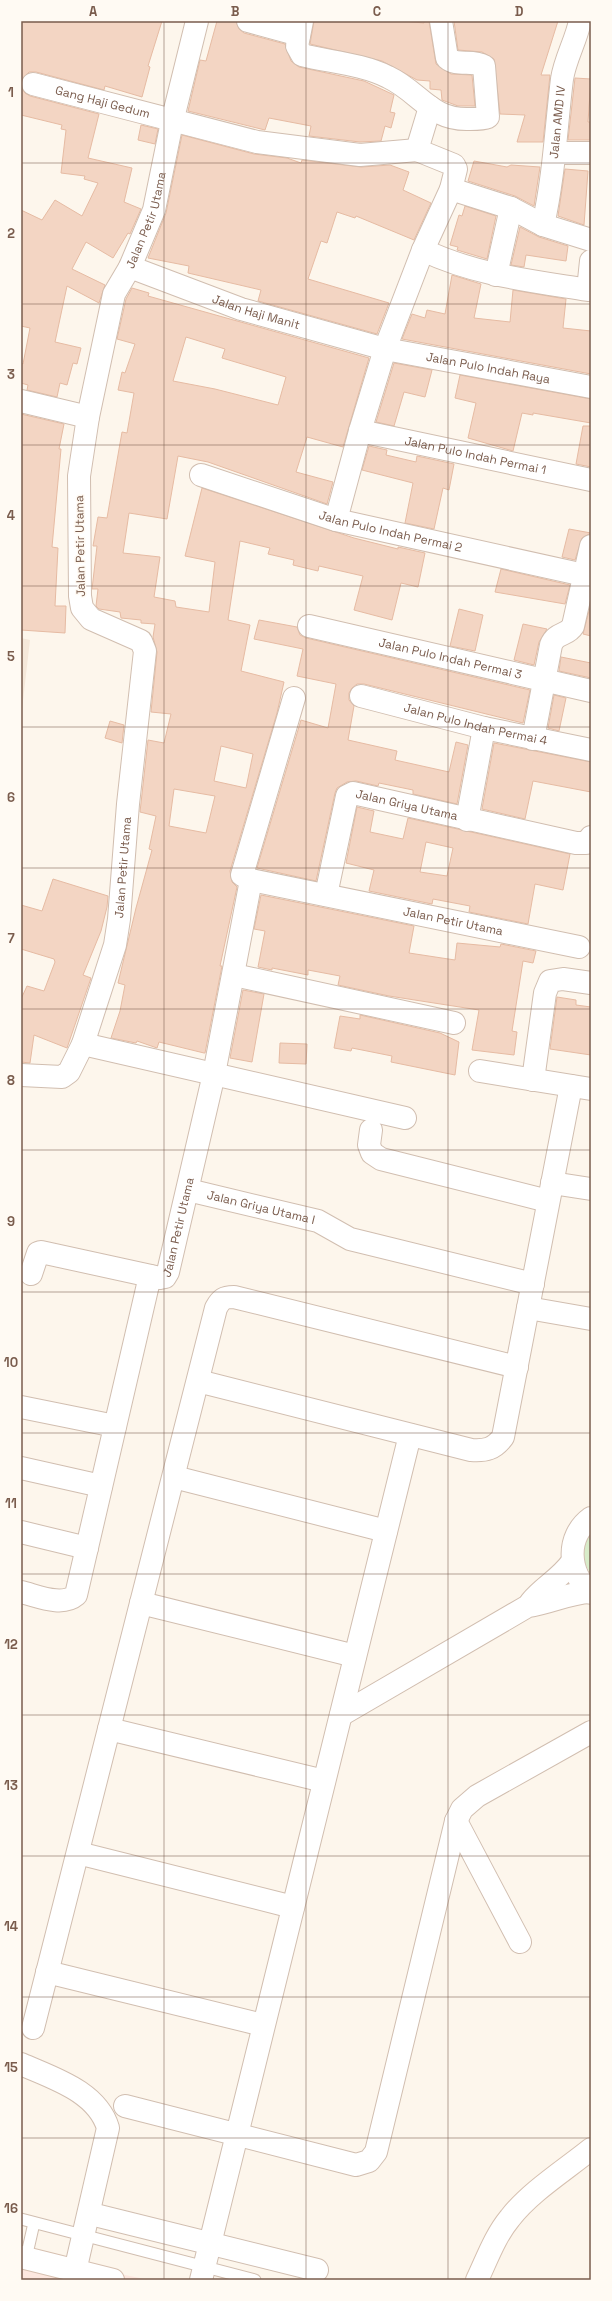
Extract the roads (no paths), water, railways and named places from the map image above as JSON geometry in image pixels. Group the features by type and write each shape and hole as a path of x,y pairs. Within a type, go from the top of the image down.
{"street":[{"name":"Jalan Petir Utama","path":"21,1075 62,1077 69,1072 83,1044 115,945 118,926 128,804 145,651 141,641 91,619 82,608 80,596 79,476 88,416 114,294 130,267 154,210 172,122 197,21"},
{"path":"248,21 300,28 297,50 302,55 359,67 388,77 415,94 444,117 456,120 485,118 489,116 484,66 475,62 452,62 447,58 441,21"},
{"name":"Jalan AMD IV","path":"543,225 556,153 562,78 583,29"},
{"name":"Gang Haji Gedum","path":"33,84 172,122 257,142 360,155 417,150"},
{"path":"336,520 360,431 385,350 423,250 451,189 456,167 417,150 430,107"},
{"path":"556,153 591,154"},
{"path":"451,189 511,208 543,225 591,240"},
{"path":"496,275 511,208"},
{"path":"423,250 441,259 496,275 589,290 591,261"},
{"name":"Jalan Haji Manit","path":"130,267 241,309 385,350"},
{"name":"Jalan Pulo Indah Raya","path":"385,350 591,387"},
{"path":"21,401 88,416"},
{"name":"Jalan Pulo Indah Permai 1","path":"360,431 591,480"},
{"name":"Jalan Pulo Indah Permai 2","path":"201,475 336,520 584,575"},
{"path":"533,739 543,680 551,645 556,637 571,629 585,598 584,575 591,546"},
{"name":"Jalan Pulo Indah Permai 3","path":"309,626 591,691"},
{"name":"Jalan Pulo Indah Permai 4","path":"361,696 484,728 591,750"},
{"path":"251,880 242,875 294,698"},
{"path":"484,728 467,820 576,843 586,843 591,837"},
{"name":"Jalan Griya Utama","path":"326,895 348,796 353,793 467,820"},
{"name":"Jalan Petir Utama","path":"32,1274 38,1253 41,1252 160,1278 165,1277 168,1272 214,1074 251,880 579,947"},
{"path":"234,975 454,1023"},
{"path":"533,1080 545,992 550,981 563,978 591,983"},
{"path":"83,1044 405,1118"},
{"path":"198,1381 471,1450 484,1451 496,1446 503,1437 550,1192 581,1088 480,1071"},
{"path":"371,1130 369,1145 372,1154 381,1159 550,1192 591,1189"},
{"name":"Jalan Griya Utama I","path":"188,1190 318,1221 350,1239 533,1284"},
{"path":"21,1592 60,1601 70,1600 76,1595 150,1276"},
{"path":"33,2028 216,1308 220,1300 226,1297 234,1297 517,1367"},
{"path":"528,1308 591,1318"},
{"path":"21,1407 115,1426"},
{"path":"202,2275 410,1435"},
{"path":"21,1468 101,1486"},
{"path":"174,1477 386,1531"},
{"path":"590,1593 578,1579 572,1562 574,1540 579,1530 591,1518"},
{"path":"21,1532 87,1548"},
{"path":"341,1714 528,1606 537,1595 558,1580 572,1562"},
{"path":"528,1606 541,1604 566,1595 590,1593"},
{"path":"141,1603 355,1656"},
{"path":"109,1730 324,1781"},
{"path":"125,2106 356,2165 369,2161 376,2152 456,1821 462,1809 476,1796 591,1732"},
{"path":"456,1821 520,1942"},
{"path":"78,1853 293,1907"},
{"path":"47,1972 263,2025"},
{"path":"21,2064 78,2091 85,2096 106,2120 108,2128 80,2255"},
{"path":"477,2280 498,2235 510,2218 524,2204 591,2149"},
{"path":"99,2216 317,2270"},
{"path":"25,2255 80,2255 113,2280"}],"lane":[{"path":"21,2219 80,2255 202,2275 256,2280"},
{"path":"25,2255 33,2227"}]}
